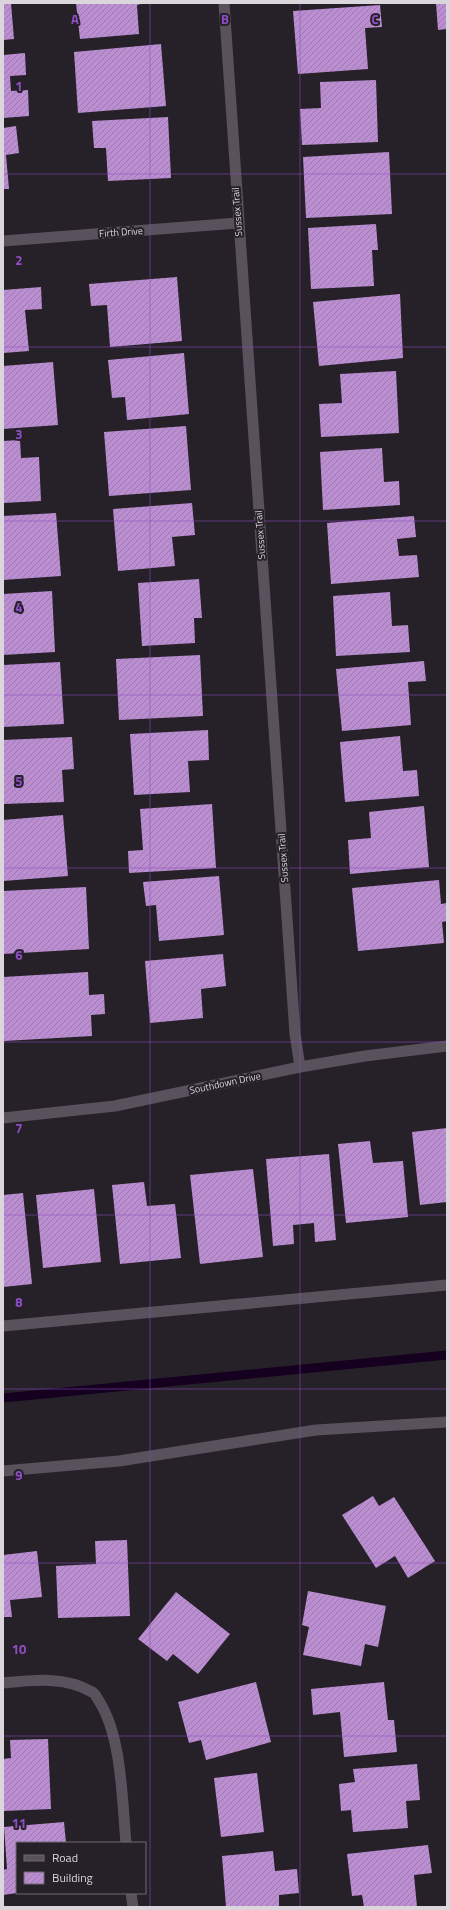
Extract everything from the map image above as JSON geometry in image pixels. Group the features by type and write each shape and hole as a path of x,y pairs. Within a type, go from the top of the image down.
{"street":[{"name":"Sussex Trail","path":"224,3 294,1018 300,1067"},
{"name":"Firth Drive","path":"3,242 238,223"},
{"name":"Southdown Drive","path":"3,1118 115,1106 300,1067 365,1056 447,1046"},
{"path":"3,1326 447,1284"},
{"path":"3,1471 118,1461 316,1430 447,1422"},
{"path":"3,1683 41,1679 69,1683 93,1692 107,1713 116,1742 126,1842"},
{"path":"131,1894 133,1907"}],"building":[{"path":"3,3 11,3 14,39 3,40"},
{"path":"76,3 145,3 137,5 139,34 80,39"},
{"path":"436,3 447,3 447,29 438,30"},
{"path":"380,5 382,27 365,28 368,69 298,74 293,11"},
{"path":"161,44 166,106 78,113 74,52"},
{"path":"25,53 26,75 10,76 11,91 28,90 29,116 3,118 3,55"},
{"path":"376,80 378,142 302,145 300,109 321,108 320,82"},
{"path":"168,117 171,178 108,181 106,148 94,148 92,121"},
{"path":"16,126 19,153 6,155 9,189 3,189 3,128"},
{"path":"389,152 392,214 306,218 303,157"},
{"path":"376,224 378,250 372,250 374,286 311,289 308,228"},
{"path":"177,277 182,341 110,347 107,305 91,306 89,284"},
{"path":"41,287 42,309 25,310 29,351 3,353 3,290"},
{"path":"400,294 403,358 319,366 313,302"},
{"path":"184,353 189,414 127,420 125,397 112,398 108,360"},
{"path":"53,362 58,425 3,429 3,366"},
{"path":"396,371 399,433 321,437 319,404 342,403 340,374"},
{"path":"186,426 191,490 109,496 104,432"},
{"path":"20,440 21,458 39,457 41,501 3,503 3,441"},
{"path":"382,448 384,482 399,481 400,505 323,510 320,452"},
{"path":"192,503 195,535 172,537 175,566 118,571 113,509"},
{"path":"56,513 61,576 3,580 3,516"},
{"path":"414,516 416,537 397,539 399,556 417,555 419,577 331,584 327,523"},
{"path":"199,579 202,618 194,618 195,643 142,646 138,583"},
{"path":"52,591 55,652 3,655 3,594"},
{"path":"390,592 392,626 408,625 410,652 336,656 333,596"},
{"path":"200,655 203,716 119,720 116,659"},
{"path":"424,661 426,681 408,682 411,725 342,731 336,669"},
{"path":"60,662 64,724 3,727 3,665"},
{"path":"208,730 209,760 188,761 190,792 134,795 130,734"},
{"path":"400,736 403,771 417,770 419,796 345,802 340,742"},
{"path":"72,737 74,769 62,770 64,802 3,804 3,740"},
{"path":"212,804 216,868 129,873 128,851 143,850 140,809"},
{"path":"424,806 429,867 350,874 348,840 371,838 369,812"},
{"path":"63,815 68,876 3,881 3,820"},
{"path":"219,876 224,935 159,941 156,905 146,906 143,882"},
{"path":"439,880 441,904 447,903 447,921 442,922 444,943 358,951 352,888"},
{"path":"86,887 89,949 3,954 3,891"},
{"path":"223,954 226,986 201,989 203,1018 150,1023 145,961"},
{"path":"88,972 89,995 104,994 105,1014 91,1015 92,1036 4,1041 3,977"},
{"path":"447,1128 447,1202 420,1205 412,1132"},
{"path":"370,1141 373,1163 403,1161 408,1217 346,1223 338,1144"},
{"path":"329,1154 336,1240 315,1242 314,1223 293,1225 294,1244 273,1246 266,1159"},
{"path":"253,1169 263,1257 200,1264 190,1175"},
{"path":"144,1182 147,1206 175,1204 181,1258 120,1264 112,1185"},
{"path":"94,1189 101,1262 43,1268 36,1195"},
{"path":"23,1193 32,1284 3,1287 3,1195"},
{"path":"373,1496 379,1506 394,1497 435,1561 408,1578 395,1556 376,1568 342,1515"},
{"path":"127,1540 130,1616 58,1618 56,1566 96,1564 95,1541"},
{"path":"37,1551 42,1597 10,1600 12,1617 3,1617 3,1555"},
{"path":"308,1591 386,1606 378,1647 365,1644 361,1666 303,1655 309,1627 302,1625"},
{"path":"176,1592 230,1634 198,1674 173,1654 167,1661 138,1639"},
{"path":"256,1682 271,1742 206,1760 201,1740 189,1743 178,1702"},
{"path":"384,1682 388,1720 394,1720 397,1752 344,1757 340,1712 313,1715 311,1689"},
{"path":"48,1739 51,1809 3,1811 3,1759 11,1758 10,1740"},
{"path":"417,1764 420,1800 406,1801 408,1828 353,1832 351,1810 341,1811 339,1784 355,1782 353,1769"},
{"path":"257,1773 264,1832 221,1837 214,1778"},
{"path":"64,1822 66,1842 16,1842 16,1893 3,1895 3,1870 7,1869 4,1827"},
{"path":"428,1845 432,1873 414,1875 417,1907 364,1907 362,1895 352,1896 347,1854"},
{"path":"273,1851 275,1871 297,1869 299,1893 279,1895 279,1907 226,1907 222,1856"}],"waterway":[{"path":"3,1398 447,1355"}]}
